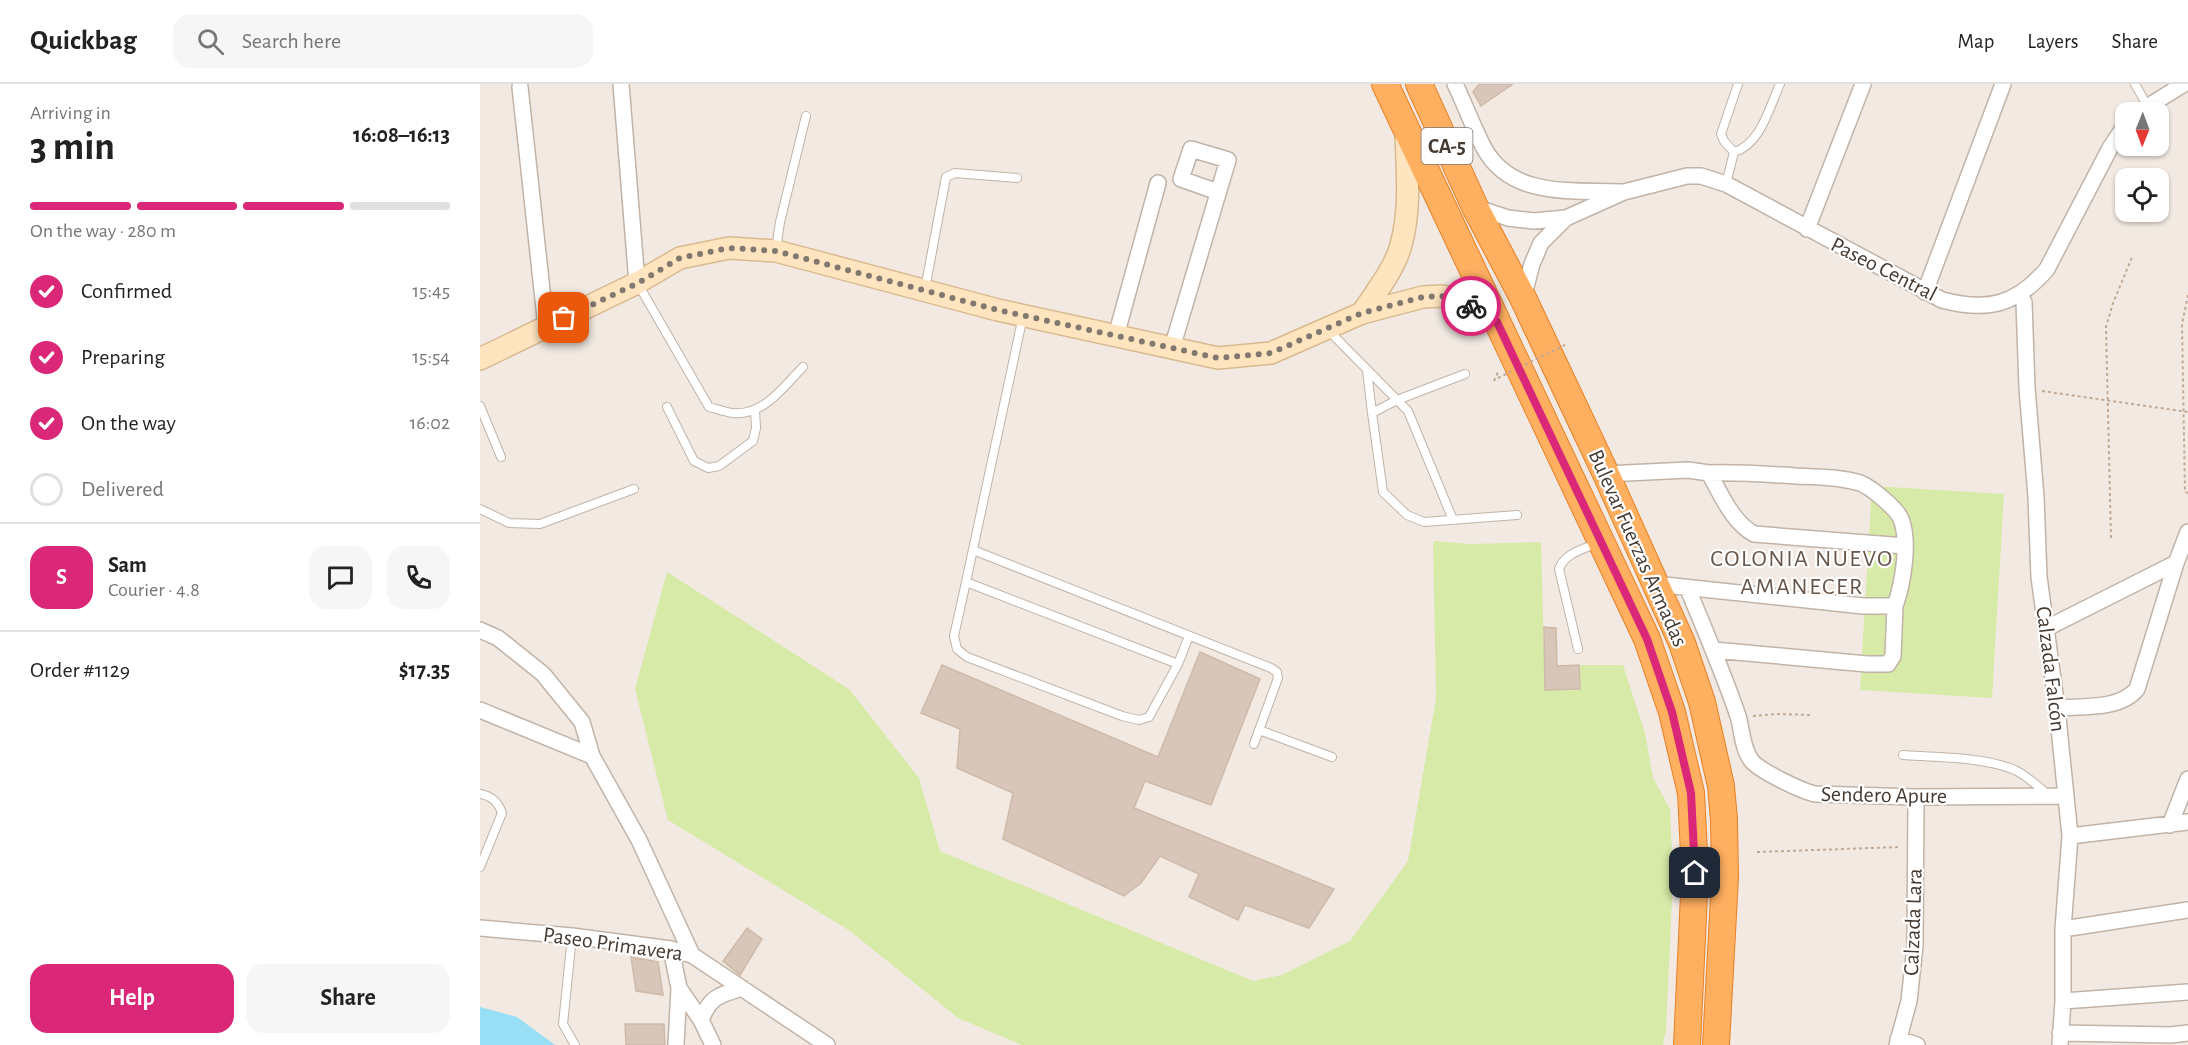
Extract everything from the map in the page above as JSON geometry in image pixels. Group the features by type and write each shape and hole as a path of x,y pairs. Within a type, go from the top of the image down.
{"highway":[{"name":"Bulevar Fuerzas Armadas","path":"1384,84 1647,639 1672,712 1691,793 1695,873 1687,1045"},
{"name":"Bulevar Fuerzas Armadas","path":"1419,84 1474,207 1523,298 1606,474 1682,643 1698,692 1721,786 1725,877 1716,1045"}],"street":[{"path":"621,84 638,283"},
{"path":"1455,84 1484,149 1508,177 1525,184 1546,188 1624,192"},
{"path":"1808,229 1863,84"},
{"path":"1925,292 2003,84"},
{"path":"2156,102 2184,84"},
{"path":"520,87 546,327"},
{"path":"1362,313 1385,280 1401,245 1408,188 1406,128"},
{"name":"Paseo Central","path":"1474,207 1508,218 1534,221 1566,218 1624,192 1687,176 1701,176 1726,183 1942,300 1966,306 1998,303 2020,294 2033,285 2047,269 2115,140"},
{"path":"1116,336 1158,183"},
{"path":"1172,348 1218,192"},
{"name":"Paseo Central","path":"1523,298 1532,264 1541,243 1566,218"},
{"path":"480,358 638,283 680,258 729,248 776,251 1023,316 1218,358 1271,353 1362,313 1423,297 1442,296 1462,301 1497,322"},
{"name":"Calzada Falcón","path":"2020,294 2024,302 2023,324 2036,497 2038,577 2057,708 2070,836 2063,929 2063,1001 2060,1039"},
{"path":"1606,474 1688,470 1709,473 1741,472 1836,478 1863,484 1882,498 1901,518 1905,546 1900,592 1895,606 1893,656 1888,664 1714,650"},
{"path":"1709,473 1730,511 1745,529 1754,534 1905,546"},
{"path":"2057,708 2115,703 2129,699 2133,694 2188,532"},
{"path":"2047,628 2176,563"},
{"path":"1655,584 1863,606 1895,606"},
{"name":"Sendero Apure","path":"1687,587 1714,650 1738,717 1749,757 1755,765 1804,792 1815,794 1916,797 2066,796"},
{"path":"480,630 498,638 543,674 582,722 592,756 639,840 692,955"},
{"path":"480,710 592,756"},
{"path":"2170,825 2188,779"},
{"name":"Calzada Lara","path":"1898,1042 1909,1001 1915,946 1916,797"},
{"path":"2070,836 2188,822"},
{"path":"2063,929 2188,910"},
{"name":"Paseo Primavera","path":"480,928 572,936 671,949 692,955 826,1045"},
{"path":"671,949 679,988 676,1045"},
{"path":"679,988 701,1020 713,1045"},
{"path":"701,1020 706,1006 713,999 742,988"},
{"path":"2063,1001 2188,992"},
{"path":"2060,1039 2188,1033"},
{"path":"1898,1042 1917,1045"}],"lane":[{"path":"1734,152 1724,141 1722,134 1738,84"},
{"path":"1734,152 1750,145 1758,133 1780,84"},
{"path":"2135,84 2141,102"},
{"path":"776,251 780,222 806,116"},
{"path":"1726,183 1734,152"},
{"path":"925,291 946,177 955,173 1017,178"},
{"path":"638,283 709,407 735,413 755,410 769,402 803,367"},
{"path":"1023,316 954,636 957,649 967,657 1122,716 1139,720 1149,717 1178,664 1189,636"},
{"path":"1327,329 1408,411 1453,520"},
{"path":"1367,370 1383,492 1407,514 1424,522 1517,515"},
{"path":"1372,413 1397,400 1465,374"},
{"path":"480,406 501,457"},
{"path":"667,406 694,461 708,468 719,466 753,441 756,428 755,410"},
{"path":"480,509 509,523 540,524 634,489"},
{"path":"1578,649 1559,570 1562,562 1568,556 1601,542"},
{"path":"973,550 1277,672 1278,678 1254,744"},
{"path":"966,582 1178,664"},
{"path":"1259,730 1332,757"},
{"path":"1903,755 2003,766 2025,776 2049,796"},
{"path":"480,794 489,795 499,804 502,813 480,867"},
{"path":"572,936 563,1024 575,1045"}],"path":[{"path":"2111,537 2106,327 2113,303 2133,255"},
{"path":"2188,295 2182,324 2185,492 2188,493"},
{"path":"1494,381 1571,342"},
{"path":"2027,388 2188,412"},
{"path":"1738,717 1778,714 1810,715"},
{"path":"1757,852 1915,847"}],"green space":[{"path":"1872,486 2004,494 1992,698 1860,690"},
{"path":"1433,541 1470,544 1541,542 1545,690 1580,689 1579,665 1623,665 1645,733 1653,778 1670,809 1673,878 1666,1029 1663,1045 1022,1045 958,1018 850,931 668,820 635,689 667,572 849,689 919,778 940,851 1253,981 1282,975 1350,941 1408,861 1436,698"}],"water":[{"path":"480,1007 517,1017 555,1045 480,1045"}],"building":[{"path":"1479,84 1513,84 1481,106 1473,92"},
{"path":"1544,627 1556,628 1557,666 1579,665 1580,689 1545,690"},
{"path":"1200,652 1260,679 1211,805 1145,781 1134,808 1334,889 1309,928 1245,905 1238,920 1189,897 1199,874 1160,856 1141,883 1124,896 1003,839 1013,793 957,768 960,729 921,713 942,665 1158,757"},
{"path":"747,928 762,939 740,975 723,961"},
{"path":"631,957 658,962 663,995 636,991"},
{"path":"625,1024 664,1024 665,1045 626,1045"}],"way so far":[{"path":"564,318 638,283 680,258 729,248 776,251 998,310 1218,358 1271,353 1362,313 1423,297 1442,296 1471,306"}],"district":[{"name":"COLONIA NUEVO AMANECER","path":"1802,573"}],"route":[{"path":"1471,306 1497,322 1647,639 1672,712 1691,793 1695,873"}]}
